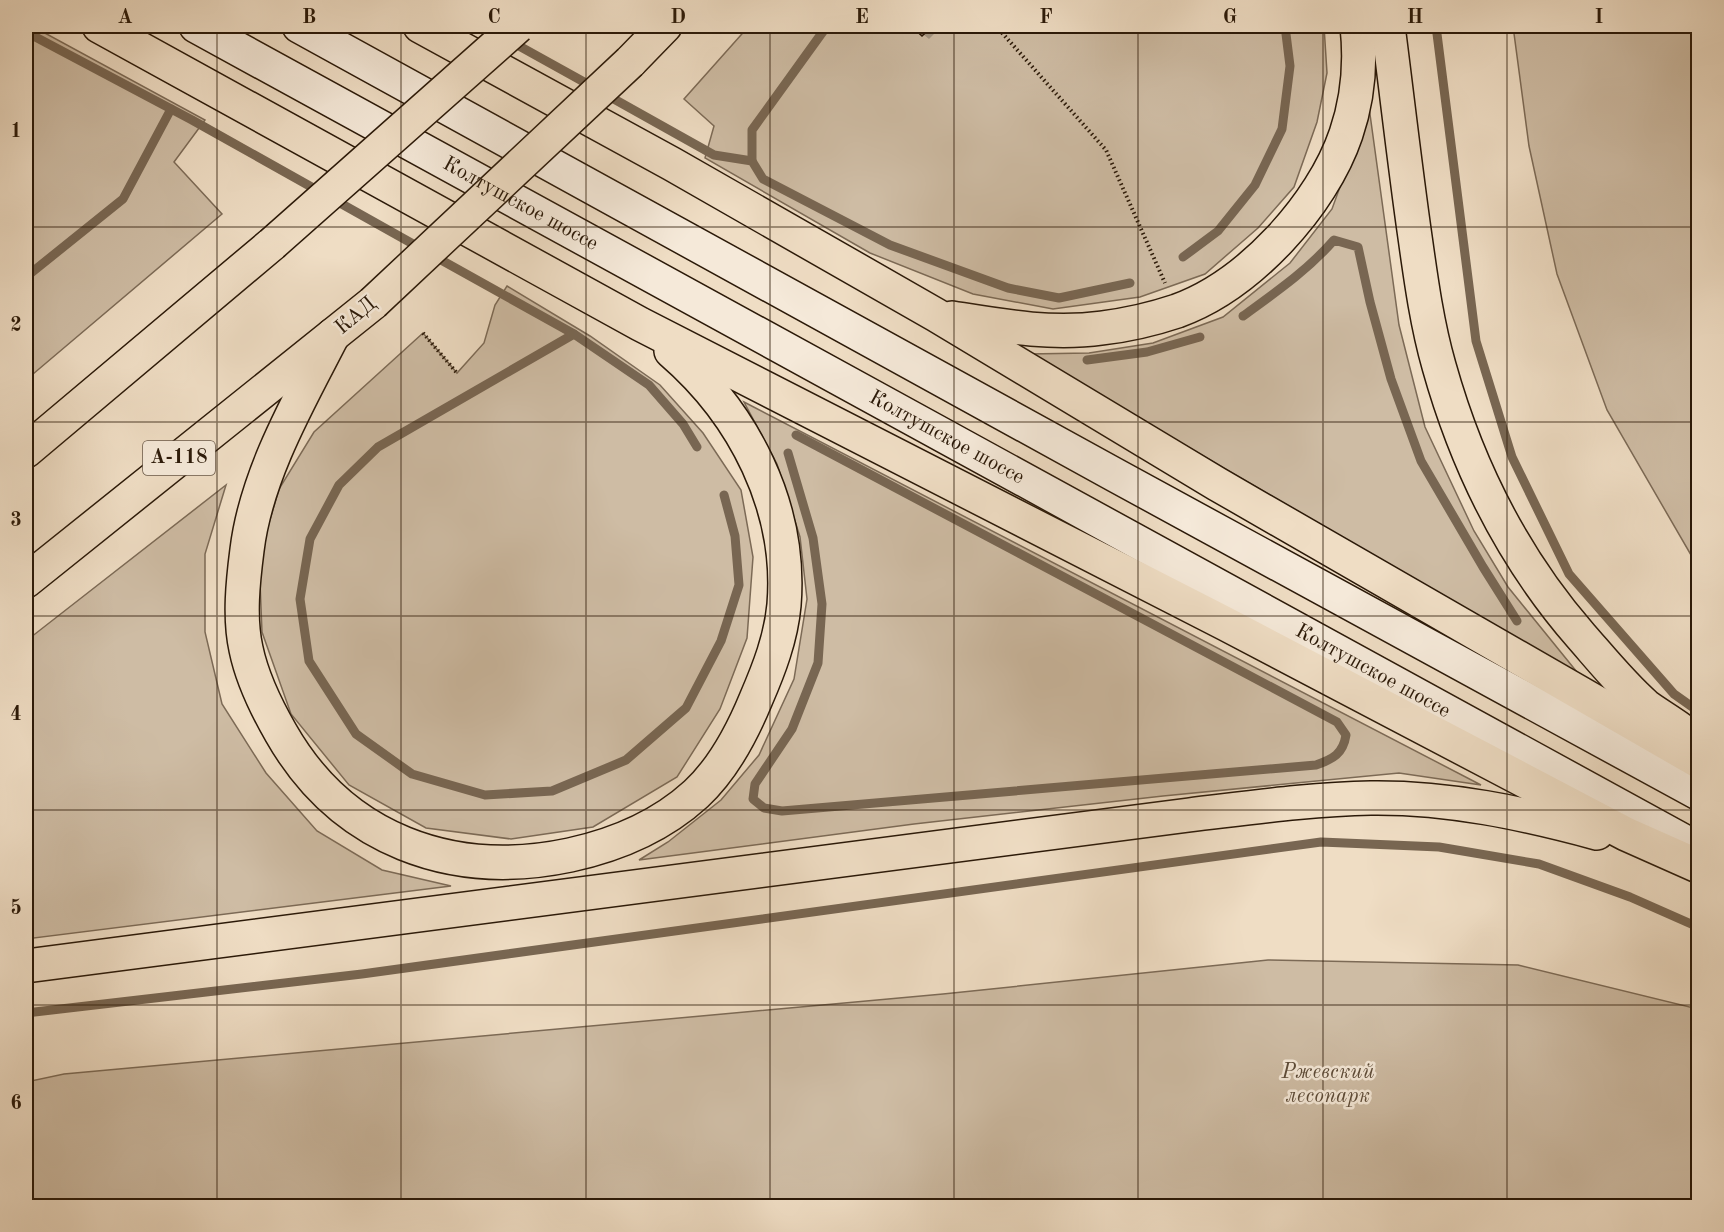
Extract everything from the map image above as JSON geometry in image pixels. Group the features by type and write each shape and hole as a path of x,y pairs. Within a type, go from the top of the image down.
{"main road":[{"path":"99,26 640,324 1215,619 1626,834 1698,866"},
{"name":"Колтушское шоссе","path":"196,26 1698,849"},
{"path":"299,26 1698,793"},
{"path":"420,26 672,164 936,315 1217,484 1698,761"},
{"path":"26,451 272,244 518,26"},
{"name":"КАД","path":"26,581 373,303 630,62 665,26"},
{"path":"936,315 1023,329 1061,332 1101,328 1141,321 1178,310 1212,293 1245,271 1268,251 1312,199 1346,135 1355,101 1359,67 1357,26"},
{"path":"1388,26 1423,288 1438,365 1462,440 1480,482 1526,566 1557,609 1646,705 1698,742"},
{"path":"333,335 282,434 256,507 247,547 243,588 245,648 265,706 295,758 327,794 358,819 414,848 465,861 495,863 549,859 603,848 651,826 696,794 726,758 748,717 766,677 780,636 785,592 782,546 775,509 763,472 732,416 692,369 640,324"},
{"path":"26,966 1189,815 1371,798 1442,801 1501,809 1619,839 1698,876"}],"path":[{"path":"996,26 1107,150 1178,310"},
{"path":"423,333 457,373"}],"green space":[{"path":"26,26 32,26 205,120 174,162 222,214 26,380"},
{"path":"749,26 1324,26 1327,73 1317,122 1294,187 1258,228 1205,274 1140,297 1053,309 973,294 870,253 705,158 714,126 684,99"},
{"path":"1513,26 1698,26 1698,562 1691,555 1607,410 1557,274 1529,146"},
{"path":"1369,107 1399,325 1425,427 1474,531 1508,587 1581,677 1029,354 1089,353 1153,343 1223,317 1290,263 1332,209"},
{"path":"507,286 590,336 660,385 703,433 741,490 753,557 747,638 720,709 677,777 593,827 511,839 426,828 349,785 291,714 262,632 259,557 279,489 314,432 423,333 457,373 484,343 495,305"},
{"path":"744,402 1481,785 1399,773 1163,796 914,824 639,860 668,842 721,800 759,755 794,679 807,599 800,537 777,464"},
{"path":"226,485 205,554 205,632 222,704 266,773 317,831 382,870 451,886 26,939 26,641"},
{"name":"Ржевский лесопарк","path":"1268,960 1518,965 1698,1009 1698,1206 26,1206 26,1082 64,1074 943,994"}],"building":[{"path":"911,26 933,26 922,36"}],"waterway":[{"path":"482,26 498,35"},
{"path":"752,161 752,130 827,26"},
{"path":"1183,257 1218,231 1255,185 1282,129 1290,66 1285,26"},
{"path":"1436,26 1476,341 1512,457 1569,574 1674,694 1698,711"},
{"path":"26,32 192,120 422,249"},
{"path":"510,41 593,87"},
{"path":"605,94 714,155 752,161 763,179 890,245 1008,288 1059,298 1130,283"},
{"path":"26,277 123,199 171,109"},
{"path":"1243,316 1302,271 1334,240 1358,247 1391,379 1421,461 1517,621"},
{"path":"434,256 574,334 649,385 683,424 697,447"},
{"path":"574,334 378,447 339,485 310,539 300,599 309,661 356,734 412,774 485,795 552,791 626,760 686,708 721,641 739,585 735,536 724,495"},
{"path":"1087,360 1147,352 1200,337"},
{"path":"788,453 813,538 822,604 818,663 792,729 755,784 753,799 764,808 782,811 1316,765 1332,758 1340,751 1346,735 1337,722 796,435"},
{"path":"26,1013 362,974 1321,842 1439,847 1539,864 1630,897 1698,927"}]}
